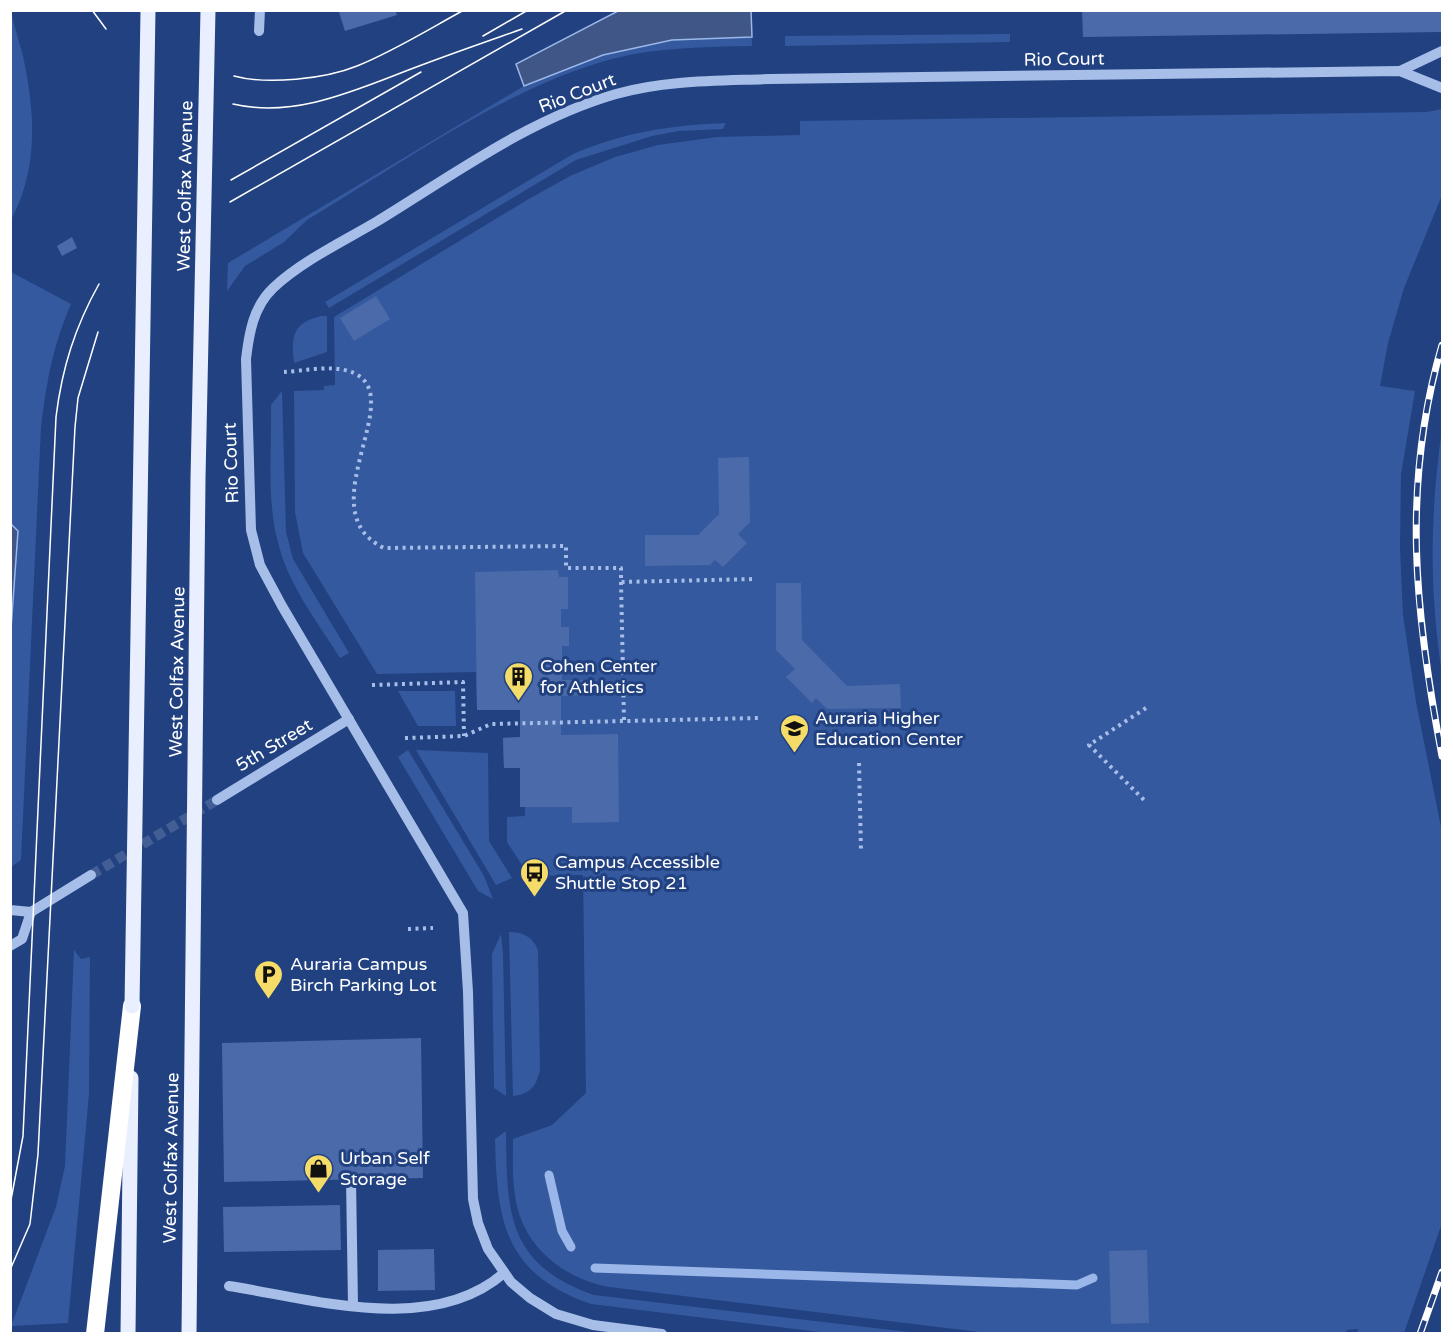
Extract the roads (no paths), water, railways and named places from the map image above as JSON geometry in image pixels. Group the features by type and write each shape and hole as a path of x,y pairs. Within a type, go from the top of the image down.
{"highway":[{"path":"95,1334 132,1006"}],"main road":[{"path":"128,1334 148,10"},
{"name":"West Colfax Avenue","path":"189,1334 198,479 208,10"}],"street":[{"path":"259,31 260,10"},
{"name":"Rio Court","path":"1400,71 1443,51"},
{"name":"Rio Court","path":"349,719 260,565 251,530 245,392 249,332 259,307 272,289 305,265 521,134 580,106 640,88 666,84 770,79 1400,71 1443,88"},
{"path":"349,719 464,913 473,1199 478,1223 488,1249 504,1273 530,1298 564,1317 593,1325 662,1334"},
{"name":"5th Street","path":"217,800 349,719"},
{"path":"10,910 31,912 91,875"},
{"path":"10,946 22,939 31,912"},
{"path":"351,1179 353,1305"},
{"path":"229,1286 353,1305 399,1309 435,1306 475,1292 504,1273"}],"waterway":[{"path":"549,1175 562,1231 571,1247"},
{"path":"595,1268 1077,1285 1093,1278"}],"tunnel":[{"path":"91,875 217,800"}],"tram line":[{"path":"92,10 106,29"},
{"path":"234,76 247,79 279,80 344,71 384,54 464,10"},
{"path":"483,36 528,10"},
{"path":"230,202 567,10"},
{"path":"233,104 257,108 281,107 328,99 522,29"},
{"path":"231,180 421,72"},
{"path":"10,1205 23,1136 56,417 71,348 83,316 99,284"},
{"path":"10,1270 30,1224 38,1154 75,427 78,398 98,332"}],"railway":[{"path":"1442,345 1429,397 1421,449 1416,550 1425,652 1442,756"},
{"path":"1420,1334 1442,1272"}],"place":[{"name":"Cohen Center for Athletics","path":"519,702"},
{"name":"Auraria Higher Education Center","path":"794,754"},
{"name":"Campus Accessible Shuttle Stop 21","path":"534,898"},
{"name":"Auraria Campus Birch Parking Lot","path":"269,1000"},
{"name":"Urban Self Storage","path":"319,1194"}]}
